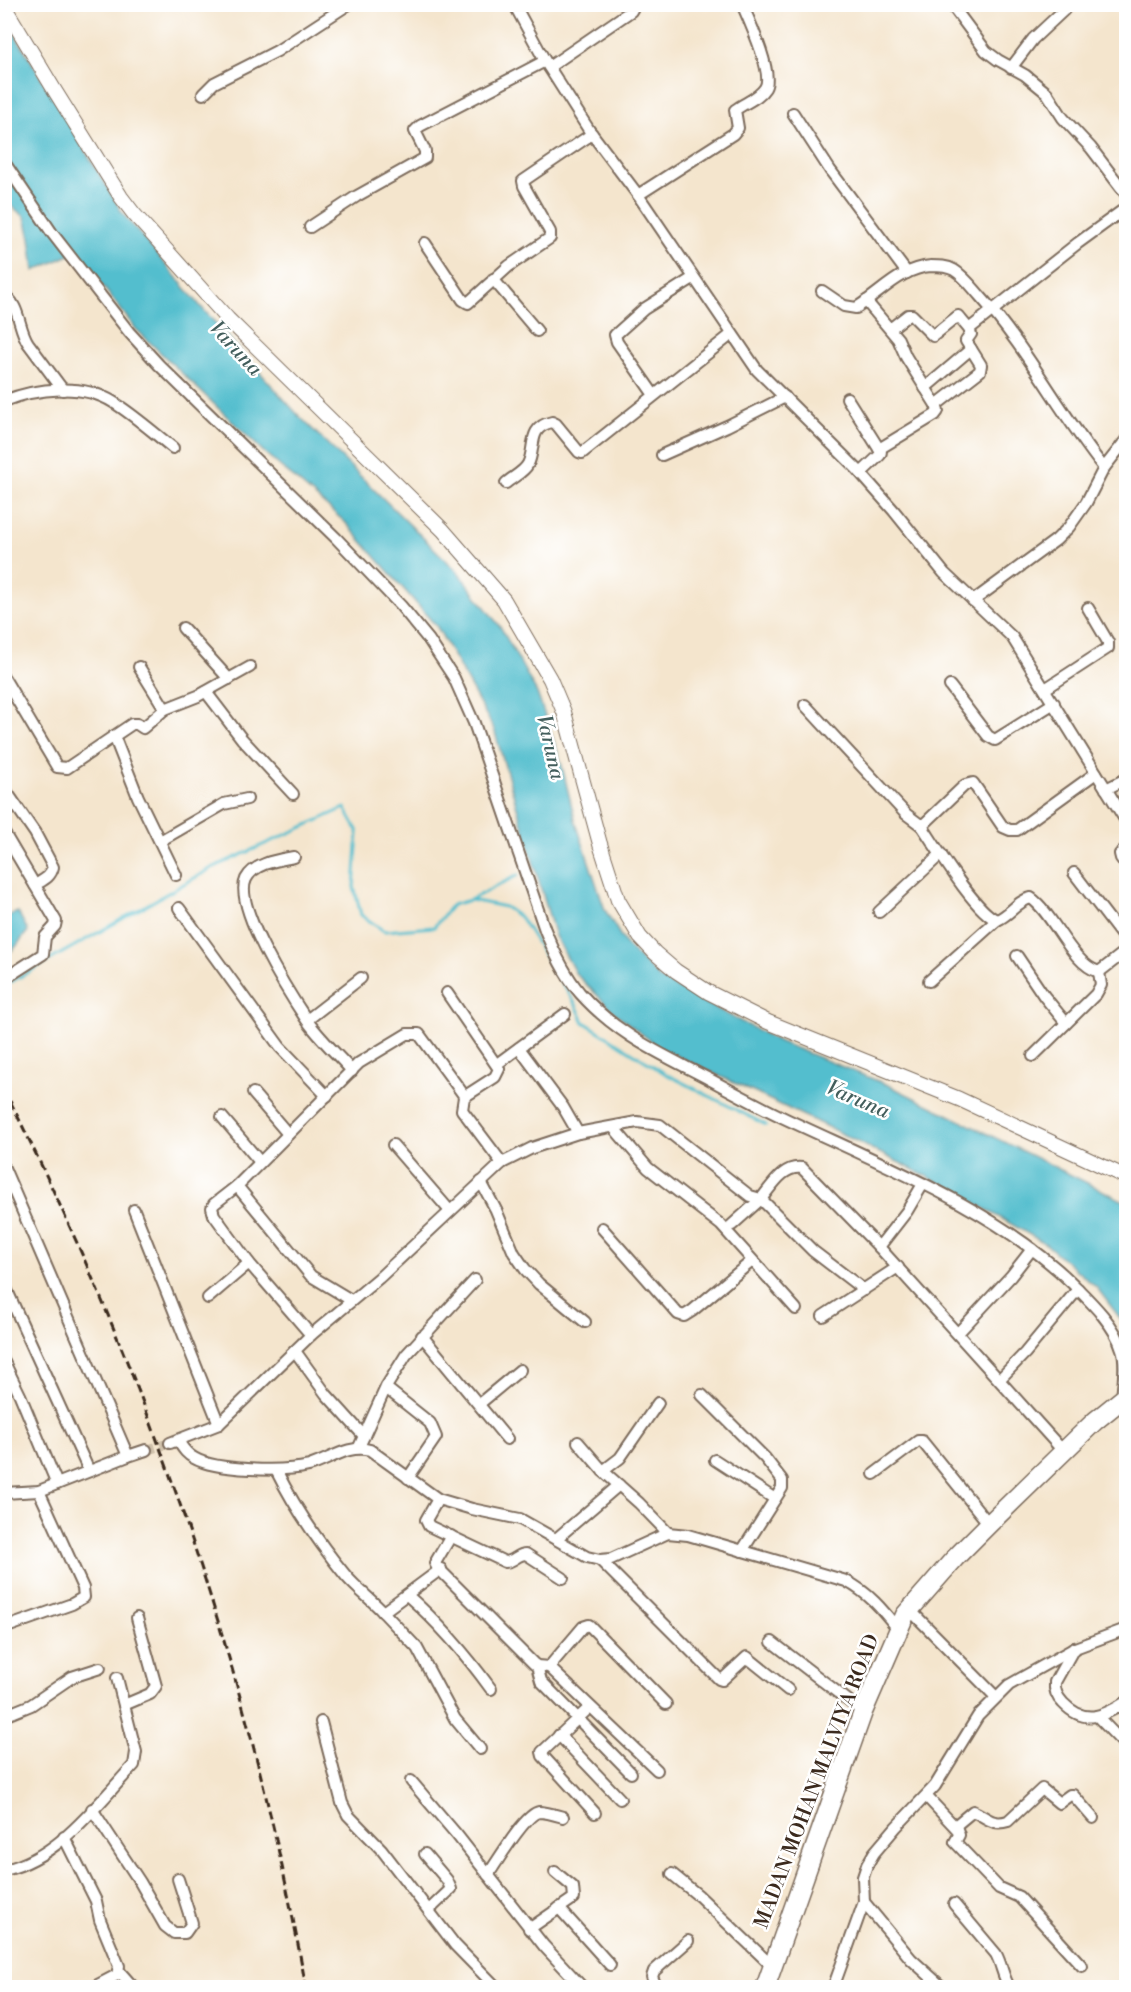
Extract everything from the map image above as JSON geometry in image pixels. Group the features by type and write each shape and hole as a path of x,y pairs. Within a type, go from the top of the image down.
{"highway":[{"name":"MADAN MOHAN MALVIYA ROAD","path":"765,1988 863,1712 898,1629 910,1610 955,1558 1095,1421 1124,1397"}],"street":[{"path":"203,94 214,83 277,51 349,4"},
{"path":"514,4 547,64 592,134 638,195 757,370 861,473 944,573 1012,637 1126,821"},
{"path":"310,227 357,196 425,158 425,151 415,131 420,126 547,64 631,11 635,4"},
{"path":"638,195 733,134 738,128 735,110 756,97 768,83 768,75 761,53 742,4"},
{"path":"951,4 987,51 1025,75 1047,93 1063,118 1091,148 1126,194"},
{"path":"4,6 121,197 134,214 228,319 443,530 504,600 550,679 564,712 600,844 618,900 640,937 655,953 676,971 708,992 768,1022 959,1099 1126,1177"},
{"path":"1011,68 1033,39 1064,10"},
{"path":"793,113 830,170 907,273"},
{"path":"425,243 465,302 470,301 509,266 550,238 550,232 523,181 592,134"},
{"path":"4,162 52,233 129,332 159,365 344,546 401,606 429,640 454,678 474,723 545,930 559,962 579,992 604,1017 629,1037 782,1117 923,1184 993,1223 1032,1249 1078,1289 1108,1324 1120,1343 1123,1352 1124,1397"},
{"path":"969,329 1126,208"},
{"path":"822,291 850,308 856,308 907,273 919,268 934,266 953,270 962,276 994,311 1066,418 1104,468"},
{"path":"654,395 617,342 615,335 644,309 693,278"},
{"path":"494,279 537,331"},
{"path":"4,295 12,301 17,311 23,335 63,390"},
{"path":"866,301 898,339 938,411 935,416 879,449"},
{"path":"890,329 908,315 912,315 933,336 958,316 969,329 971,334 966,341 981,365 980,371 936,405"},
{"path":"506,483 526,467 530,460 533,436 548,422 556,424 582,453 732,334"},
{"path":"925,388 971,349"},
{"path":"4,401 33,392 63,390 94,393 113,402 173,448"},
{"path":"662,455 785,397"},
{"path":"847,398 879,449 880,455 861,473"},
{"path":"973,601 1056,540 1069,527 1086,503 1104,468 1126,440"},
{"path":"1045,688 1108,648 1108,642 1088,608"},
{"path":"183,628 229,679"},
{"path":"139,667 165,709"},
{"path":"4,678 57,767 67,768 132,724 143,728 165,709 206,692 250,667"},
{"path":"950,686 988,736 995,740 1054,703"},
{"path":"206,692 242,739 293,794"},
{"path":"805,705 906,814 922,826 974,900 990,917 997,920"},
{"path":"114,736 138,797 176,875"},
{"path":"922,826 965,785 973,783 1003,827 1010,831 1017,830 1096,772"},
{"path":"1106,789 1126,779"},
{"path":"4,788 35,833 53,867 52,873 35,885"},
{"path":"160,841 225,804 247,799"},
{"path":"4,833 56,921 56,926 45,937 43,954 4,979"},
{"path":"1126,848 1120,854 1126,865"},
{"path":"879,912 941,854"},
{"path":"294,857 256,868 245,882 247,912 262,945 307,1020 352,1071"},
{"path":"1074,873 1126,941"},
{"path":"929,981 997,920 1003,918 1026,899 1031,898 1075,953 1093,970 1099,972"},
{"path":"179,908 280,1047 327,1096"},
{"path":"1099,972 1126,951"},
{"path":"1017,956 1044,996 1066,1023"},
{"path":"1033,1056 1100,988 1099,972"},
{"path":"307,1020 361,978"},
{"path":"447,993 497,1064 499,1072 464,1097"},
{"path":"497,1064 565,1014"},
{"path":"311,1335 249,1263 214,1215 212,1208 237,1186 359,1063 407,1034 415,1033 422,1038 464,1097 462,1110 502,1162"},
{"path":"519,1048 563,1107 578,1133"},
{"path":"253,1093 288,1134"},
{"path":"222,1117 260,1162"},
{"path":"864,1290 813,1251 761,1199 750,1196 660,1125 637,1122 578,1133 532,1148 502,1162 379,1278 311,1335 219,1424 174,1442 196,1460 212,1465 276,1470 314,1464 359,1447 370,1450 438,1498 455,1505 520,1520 587,1557 600,1560 611,1559 668,1533 688,1535 846,1581 862,1589 898,1629"},
{"path":"613,1127 648,1168 720,1225 796,1309"},
{"path":"393,1145 450,1211"},
{"path":"4,1168 128,1456"},
{"path":"732,1225 761,1199 787,1169 802,1168 898,1267 1064,1452"},
{"path":"481,1182 496,1210 514,1253 525,1269 539,1284 585,1322"},
{"path":"879,1247 907,1211 923,1184"},
{"path":"237,1186 311,1276 351,1300"},
{"path":"134,1210 219,1424"},
{"path":"602,1228 678,1314 684,1316 752,1261"},
{"path":"958,1333 1011,1276 1032,1249"},
{"path":"208,1298 249,1263"},
{"path":"823,1316 898,1267"},
{"path":"359,1447 386,1388 406,1355 475,1280"},
{"path":"4,1284 89,1471"},
{"path":"1000,1379 1025,1353 1078,1289"},
{"path":"422,1336 507,1439"},
{"path":"295,1351 326,1394 364,1436"},
{"path":"4,1362 57,1484"},
{"path":"478,1404 520,1370"},
{"path":"386,1388 430,1423 436,1437 408,1478"},
{"path":"702,1395 765,1458 782,1480 782,1488 742,1551"},
{"path":"603,1471 620,1458 658,1403"},
{"path":"874,1474 921,1441 989,1524"},
{"path":"578,1442 603,1471 668,1533"},
{"path":"4,1494 39,1491 146,1450"},
{"path":"715,1460 775,1499"},
{"path":"276,1470 291,1500 319,1542 348,1579 417,1648 455,1719 480,1749"},
{"path":"556,1539 619,1485"},
{"path":"4,1628 72,1604 84,1597 83,1588 39,1491"},
{"path":"438,1498 426,1524 505,1562 513,1560 519,1554 526,1554 562,1578"},
{"path":"451,1536 435,1563 537,1666 541,1681 631,1773"},
{"path":"600,1560 719,1679 722,1680 747,1658 789,1690"},
{"path":"383,1612 441,1569"},
{"path":"407,1595 435,1619 465,1652 491,1689"},
{"path":"910,1610 995,1696"},
{"path":"124,1705 150,1694 156,1686 137,1618"},
{"path":"549,1666 583,1627 589,1625 666,1704"},
{"path":"833,1988 864,1902 863,1877 874,1853 896,1827 927,1797 978,1716 995,1696 1009,1685 1074,1648 1126,1629"},
{"path":"772,1642 863,1712"},
{"path":"1074,1648 1054,1687 1057,1696 1074,1714 1087,1717 1097,1716 1114,1710 1126,1702"},
{"path":"537,1666 549,1666 657,1770"},
{"path":"4,1716 31,1705 72,1677 100,1668"},
{"path":"4,1870 33,1861 64,1837 134,1765 136,1758 117,1678"},
{"path":"590,1707 542,1752 543,1756 595,1813"},
{"path":"1097,1716 1126,1746"},
{"path":"321,1722 346,1812 382,1850 455,1945 497,1988"},
{"path":"559,1735 620,1799"},
{"path":"411,1781 529,1929 584,1988"},
{"path":"955,1826 973,1811 988,1821 1008,1821 1042,1788 1059,1803 1073,1795 1094,1818"},
{"path":"927,1797 955,1826 958,1831 955,1842 977,1866 999,1888 1019,1897 1082,1966"},
{"path":"92,1809 140,1882 165,1926 179,1935 185,1933 192,1923 178,1879"},
{"path":"488,1875 529,1818 541,1812 563,1817"},
{"path":"64,1837 96,1901 100,1920 119,1971 134,1988"},
{"path":"425,1854 447,1880 451,1889 429,1910"},
{"path":"529,1929 574,1898 575,1891 570,1883 555,1872"},
{"path":"672,1875 715,1910 772,1966"},
{"path":"864,1902 911,1959 943,1988"},
{"path":"954,1904 996,1954 1010,1988"},
{"path":"559,1908 610,1965"},
{"path":"657,1988 652,1977 654,1971 688,1941"},
{"path":"92,1988 117,1975 119,1971"}],"water":[{"name":"Varuna","path":"4,16 123,214 202,308 299,416 457,571 501,628 537,693 561,762 575,820 605,910 626,945 660,979 780,1042 888,1085 1126,1202 1126,1326 1097,1288 1046,1244 936,1181 660,1048 615,1013 576,974 555,936 494,729 437,627 345,522 266,454 136,329 76,252 34,271 25,217 5,201"},
{"path":"18,912 28,931 15,948 5,956 5,917"}],"waterway":[{"path":"4,986 212,868 345,808 358,832 354,887 361,915 384,931 434,927 452,905 470,900 518,875"},
{"path":"471,900 505,907 521,918 576,1005 584,1022 666,1074 766,1125"}],"tunnel":[{"path":"146,1450 170,1443"}],"railway":[{"path":"4,1089 56,1196 104,1305 148,1416 188,1528 224,1641 256,1756 283,1871 306,1988"}]}
